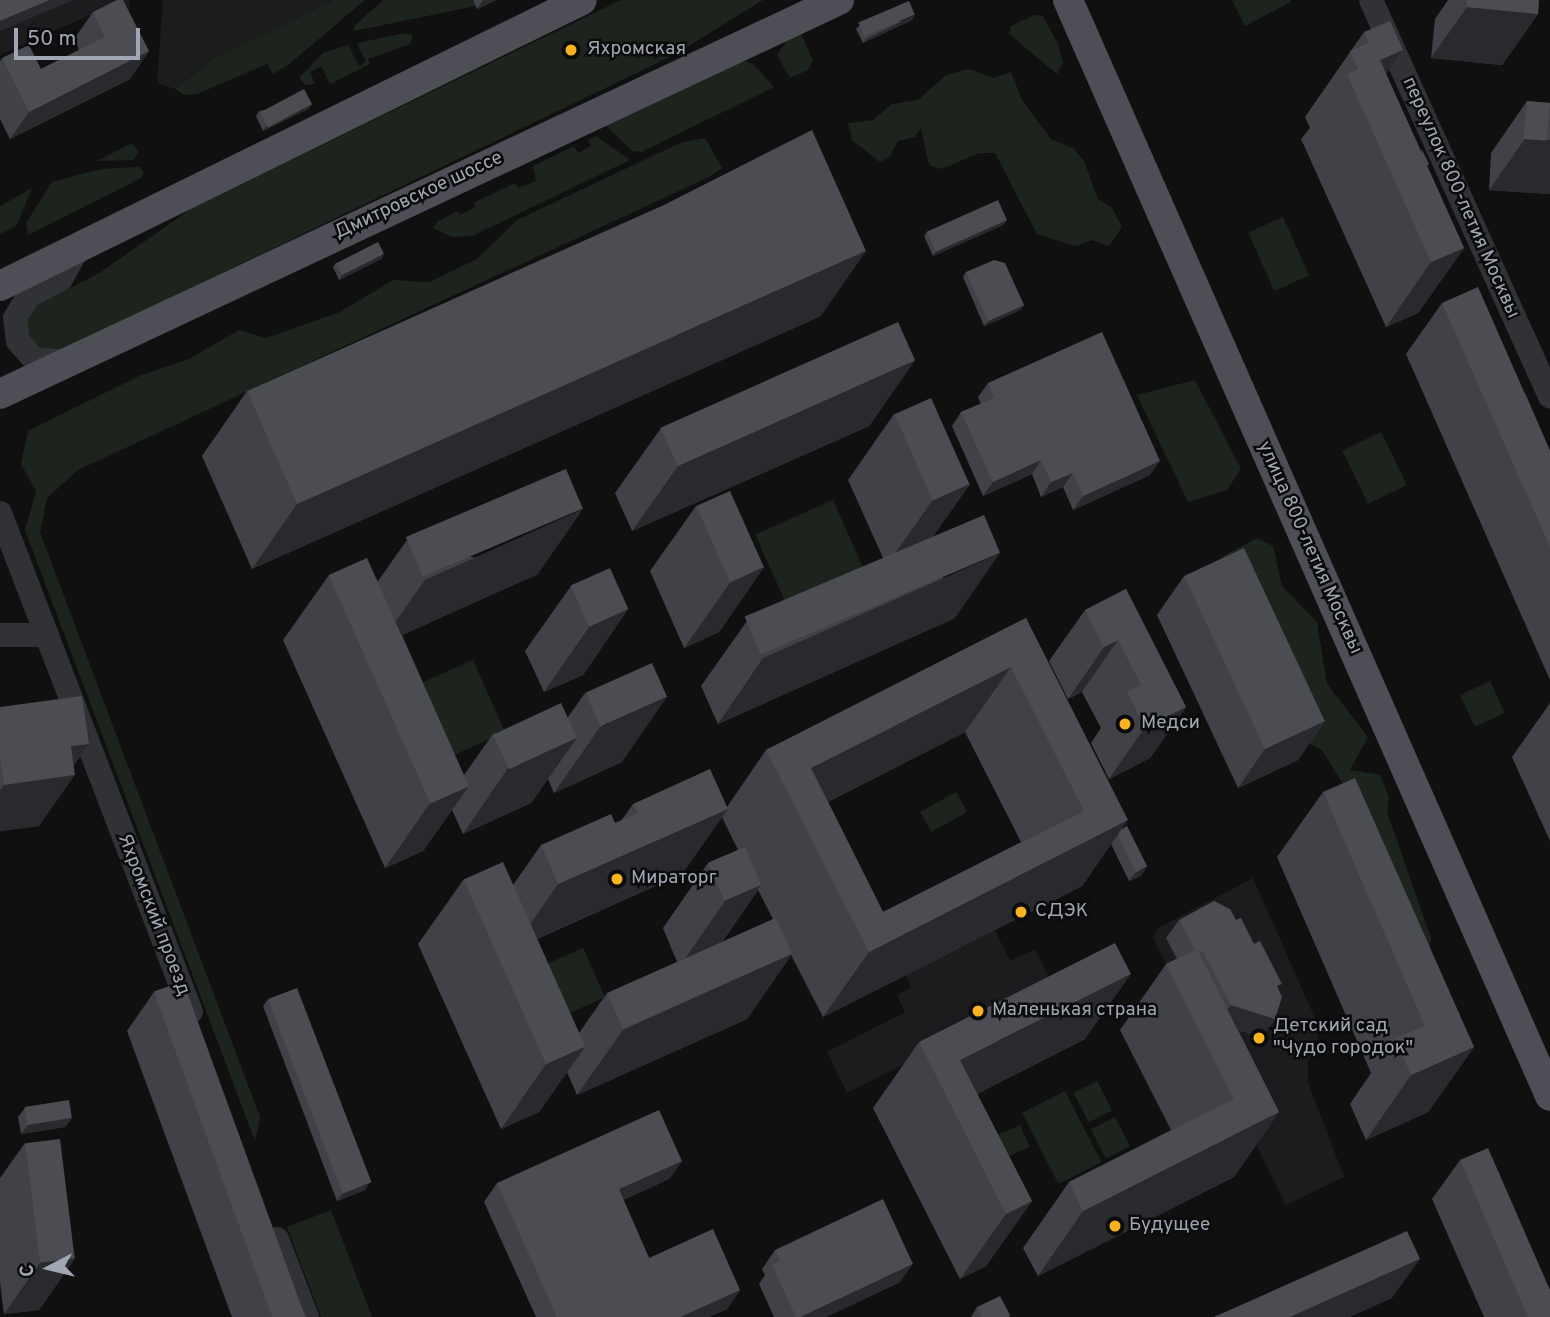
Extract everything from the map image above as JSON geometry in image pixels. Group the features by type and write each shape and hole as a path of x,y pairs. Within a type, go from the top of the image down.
{"main road":[{"path":"0,286 582,0"},
{"name":"Дмитровское шоссе","path":"0,394 839,0"},
{"name":"улица 800-летия Москвы","path":"1068,0 1550,1097"}],"street":[{"name":"переулок 800-летия Москвы","path":"1371,0 1550,397"},
{"path":"68,362 34,359 18,341 15,318 29,296 61,279 79,247"},
{"name":"Яхромский проезд","path":"0,513 198,1033"},
{"path":"0,635 47,635"},
{"path":"268,1213 307,1317"}],"shaded area":[{"path":"0,0 130,0 129,14 97,12 0,55"},
{"path":"163,0 334,0 213,59 175,89 157,83"},
{"path":"334,0 365,0 288,65 273,74 267,64 197,94 184,95 175,89 213,59"},
{"path":"383,0 473,0 476,6 354,31 354,26"},
{"path":"621,0 763,0 676,54 60,351 43,350 29,337 27,315 31,308 101,272 192,208"},
{"path":"1232,0 1290,0 1291,2 1245,26"},
{"path":"1034,15 1043,16 1058,44 1063,63 1057,74 1009,34 1011,26"},
{"path":"405,33 413,35 410,44 368,59 370,64 330,84 321,66 310,72 315,84 305,85 299,78 323,53 348,45 359,66 366,62 357,43"},
{"path":"801,33 813,61 808,70 790,78 777,55 787,40"},
{"path":"741,60 753,64 774,87 641,152 632,151 600,120"},
{"path":"969,69 993,78 1011,72 1022,100 1051,139 1073,148 1084,161 1098,199 1112,208 1122,227 1109,246 1092,240 1075,246 1037,234 995,153 979,153 942,169 929,165 921,128 915,137 898,141 890,156 880,162 852,140 848,123 873,120 892,104 918,100 946,75"},
{"path":"596,136 630,160 472,236 452,237 433,228 438,221 458,211 460,215 475,207 473,203 515,183 518,188 536,181 533,166 574,146 578,153 591,146 588,140"},
{"path":"705,138 722,168 711,176 78,470 47,498 40,532 260,1117 255,1141 25,530 36,491 21,464 28,431 139,376 189,359 239,330 266,338 340,312 393,280 429,282 477,259 517,220 680,143"},
{"path":"132,143 139,152 133,160 97,161"},
{"path":"139,167 144,172 141,178 28,235 26,223 52,182 101,169"},
{"path":"32,188 17,225 0,234 0,206"},
{"path":"1283,217 1309,275 1274,291 1248,232"},
{"path":"1195,380 1241,469 1227,490 1188,502 1137,395"},
{"path":"1381,432 1407,485 1368,504 1342,451"},
{"path":"833,500 865,572 787,607 755,535"},
{"path":"1257,538 1273,546 1282,586 1317,622 1327,684 1368,737 1350,770 1380,775 1389,797 1387,812 1431,938 1428,960 1344,786 1322,750 1310,744 1223,556"},
{"path":"473,660 505,732 438,762 405,690"},
{"path":"1490,681 1505,713 1475,727 1460,695"},
{"path":"956,792 967,812 931,832 920,812"},
{"name":"Детский сад \"Чудо городок\"","path":"1253,878 1321,1032 1308,1060 1308,1082 1344,1177 1286,1205 1153,938 1158,928"},
{"name":"Маленькая страна","path":"995,930 1010,961 1035,949 1062,1004 926,1053 847,1093 827,1052 905,1012 897,995 911,987 905,975"},
{"path":"583,948 605,997 551,1021 529,972"},
{"path":"1097,1081 1112,1110 1089,1122 1074,1093"},
{"path":"1065,1091 1101,1162 1059,1184 1022,1113"},
{"path":"1115,1117 1130,1146 1106,1159 1091,1129"},
{"path":"1020,1125 1030,1147 989,1165 979,1143"},
{"path":"331,1210 372,1317 321,1317 287,1227"}],"building":[{"path":"0,0 50,0 0,21"},
{"path":"117,0 123,0 149,51 29,112 2,58 29,45 41,69 105,37 93,12"},
{"path":"1467,0 1539,0 1538,14 1467,7"},
{"path":"909,1 915,15 864,36 858,22"},
{"path":"1390,21 1403,50 1380,60 1464,248 1431,262 1347,74 1358,69 1350,51 1369,43 1364,32"},
{"path":"304,89 312,104 268,127 260,112"},
{"path":"1527,101 1550,103 1547,141 1524,139"},
{"path":"812,130 866,251 297,504 247,391 664,205"},
{"path":"998,200 1007,220 936,252 927,232"},
{"path":"378,242 384,254 342,275 336,263"},
{"path":"994,260 1005,263 1024,305 988,321 966,272"},
{"path":"1478,287 1550,451 1550,547 1442,303"},
{"path":"898,322 915,360 678,466 660,428"},
{"path":"1102,332 1160,461 1083,496 1073,473 1051,482 1041,460 993,482 961,412 994,398 988,383"},
{"path":"931,398 969,484 933,500 894,414"},
{"path":"566,469 583,509 423,577 406,537"},
{"path":"730,491 764,567 730,582 696,506"},
{"path":"984,515 1000,553 761,654 745,617"},
{"path":"1244,548 1325,721 1265,749 1184,576"},
{"path":"367,558 469,786 430,803 329,575"},
{"path":"610,568 628,609 589,627 571,585"},
{"path":"1126,589 1186,707 1145,727 1127,692 1141,685 1118,640 1104,647 1085,610"},
{"path":"1026,618 1128,820 869,952 766,750","holes":["1011,667 1084,811 883,912 811,768"]},
{"path":"652,663 667,697 600,726 585,693"},
{"path":"82,696 89,744 71,746 75,775 4,785 0,756 0,707"},
{"path":"561,703 577,737 509,769 493,735"},
{"path":"710,769 728,809 558,884 541,845 611,814 615,823 638,813 633,804"},
{"path":"1355,778 1474,1047 1411,1075 1395,1038 1425,1026 1323,792"},
{"path":"1127,826 1147,866 1136,872 1118,835"},
{"path":"745,847 761,885 724,900 708,863"},
{"path":"503,862 585,1047 546,1064 464,879"},
{"path":"1214,901 1230,909 1236,920 1241,918 1254,944 1260,941 1282,984 1277,986 1282,997 1275,1019 1231,1005 1203,952 1195,950 1179,920"},
{"path":"776,918 792,954 623,1029 607,993"},
{"path":"1115,943 1131,974 960,1060 1032,1201 1006,1214 919,1042"},
{"path":"1197,949 1279,1112 1083,1211 1069,1182 1234,1099 1166,964"},
{"path":"183,981 305,1317 272,1317 154,992"},
{"path":"297,988 372,1182 343,1193 268,999"},
{"path":"69,1100 72,1118 27,1125 25,1107"},
{"path":"659,1110 682,1161 619,1189 649,1258 713,1229 740,1290 680,1317 557,1317 497,1183"},
{"path":"60,1139 75,1258 40,1262 25,1143"},
{"path":"1488,1148 1550,1290 1550,1317 1528,1317 1460,1160"},
{"path":"883,1199 913,1264 796,1317 772,1265 780,1261 775,1250"},
{"path":"1407,1231 1420,1259 1290,1317 1214,1317"},
{"path":"1000,1296 1010,1315 982,1317 977,1307"}],"place":[{"name":"Яхромская","path":"571,50"},
{"name":"Медси","path":"1125,724"},
{"name":"Мираторг","path":"617,879"},
{"name":"СДЭК","path":"1021,912"},
{"name":"Маленькая страна","path":"978,1011"},
{"name":"Детский сад \"Чудо городок\"","path":"1259,1038"},
{"name":"Будущее","path":"1115,1226"}]}
